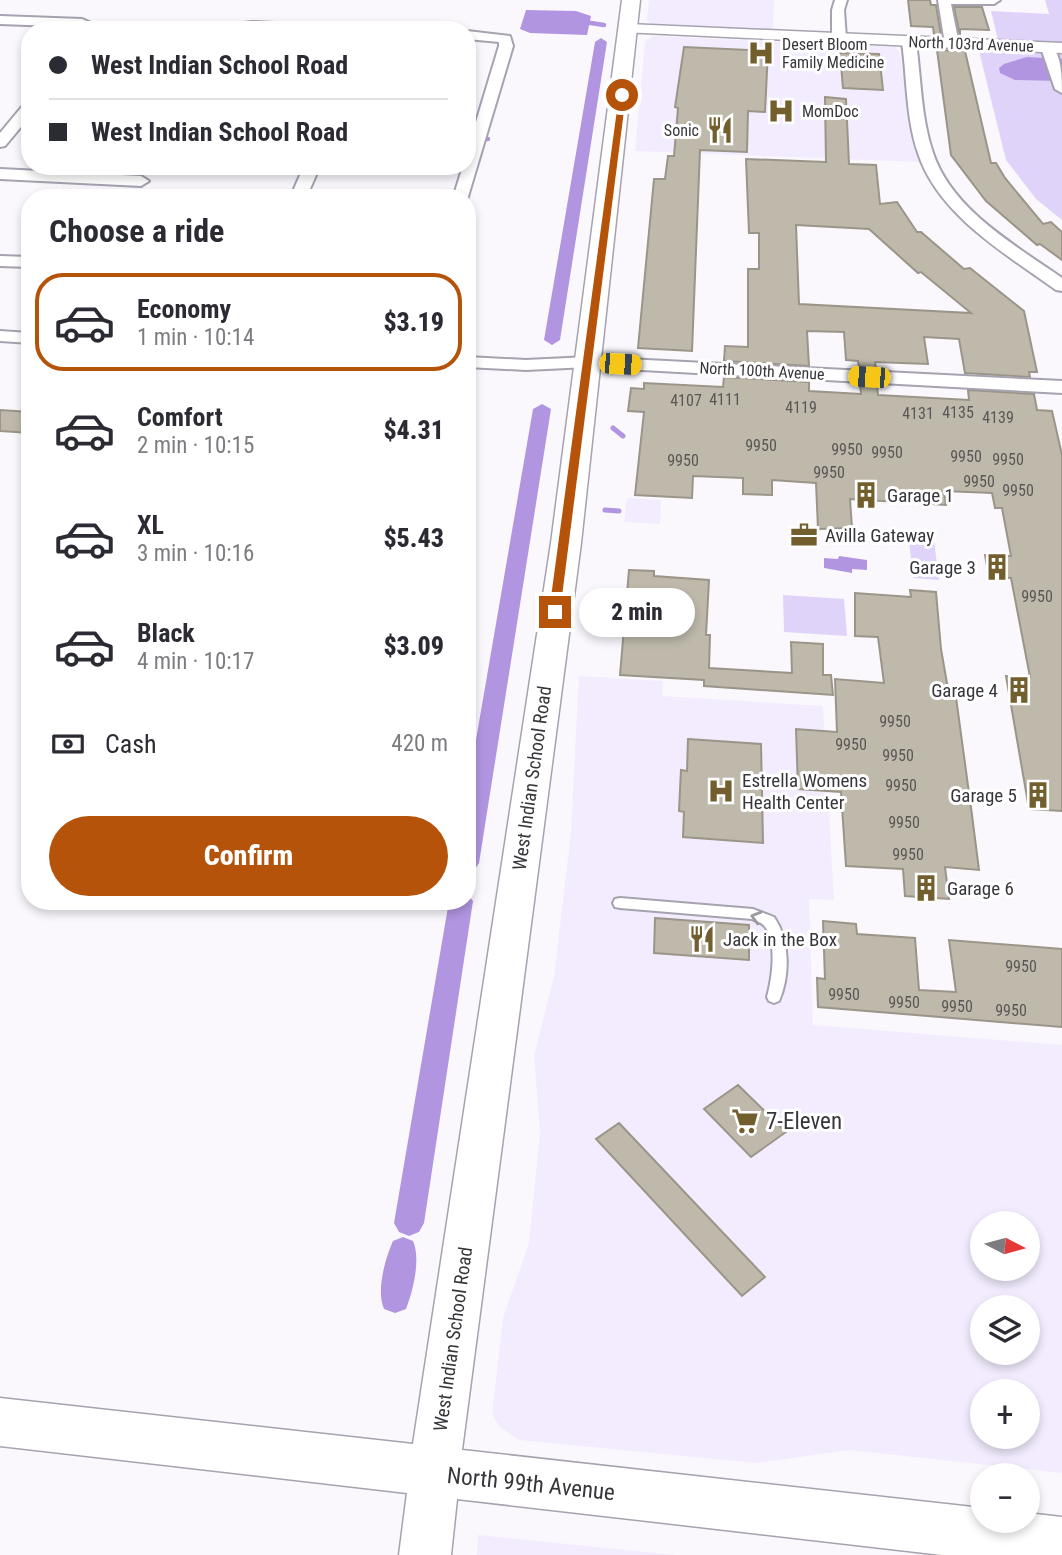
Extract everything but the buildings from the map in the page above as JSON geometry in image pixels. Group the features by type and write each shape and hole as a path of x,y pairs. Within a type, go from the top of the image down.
{"main road":[{"name":"West Indian School Road","path":"425,1555 531,795 620,115 631,0"},
{"name":"North 99th Avenue","path":"0,1422 435,1473 976,1543 1062,1543"}],"street":[{"path":"839,38 838,10 841,0"},
{"path":"944,0 952,44"},
{"path":"950,0 994,0"},
{"path":"0,20 27,21"},
{"name":"North 103rd Avenue","path":"628,29 1055,48"},
{"path":"476,36 505,39 506,46 476,147"},
{"path":"909,42 929,163 948,194 971,217 1062,286"},
{"path":"1055,48 1062,89"},
{"path":"0,143 21,117"},
{"path":"0,174 141,181"},
{"path":"136,189 145,175"},
{"path":"0,261 21,262"},
{"path":"0,325 21,326"},
{"path":"0,336 21,337"},
{"path":"476,350 528,353 588,362"},
{"path":"476,362 526,365 588,362"},
{"name":"North 100th Avenue","path":"588,362 1062,387"}],"lane":[{"path":"620,903 753,914 768,920 777,937 779,984 774,997"}],"shaded area":[{"path":"649,0 774,0 773,30 652,24 647,20"},
{"path":"1045,0 1062,0 1062,220 1036,199 1006,160 976,39 998,40 991,11 1049,14"},
{"path":"526,10 576,11 591,16 587,35 530,33 520,29"},
{"path":"653,36 895,47 900,53 914,148 920,162 635,151 645,42"},
{"path":"1027,57 1062,59 1062,81 1015,80 1000,73 999,68 1004,64"},
{"path":"627,498 661,500 660,524 624,522"},
{"path":"908,531 933,533 939,580 913,578"},
{"path":"839,556 867,560 867,570 852,569 852,573 824,568 824,558 838,559"},
{"path":"783,595 844,599 847,636 784,632"},
{"path":"579,676 663,681 662,696 823,706 834,900 809,899 813,1025 1062,1045 1062,1473 1040,1471 1040,1463 970,1463 849,1450 756,1463 519,1440 501,1428 492,1413 503,1318 529,1243 540,1133 534,1055 554,977 571,832"},
{"path":"479,1535 675,1555 477,1555"}],"waterway":[{"path":"584,22 604,25"},
{"path":"552,340 601,42"},
{"path":"476,138 488,139"},
{"path":"476,809 542,409"},
{"path":"613,428 623,436"},
{"path":"605,510 619,511"},
{"path":"409,1223 460,910"},
{"path":"395,1299 403,1251"}],"place":[{"name":"Desert Bloom Family Medicine","path":"761,53"},
{"name":"MomDoc","path":"781,111"},
{"name":"Sonic","path":"720,130"},
{"name":"Garage 1","path":"866,495"},
{"name":"Avilla Gateway","path":"804,535"},
{"name":"Garage 3","path":"997,567"},
{"name":"Garage 4","path":"1019,690"},
{"name":"Estrella Womens Health Center","path":"721,791"},
{"name":"Garage 5","path":"1038,795"},
{"name":"Garage 6","path":"926,888"},
{"name":"Jack in the Box","path":"702,939"},
{"name":"7-Eleven","path":"745,1121"}],"route":[{"path":"555,612 622,95"}]}
